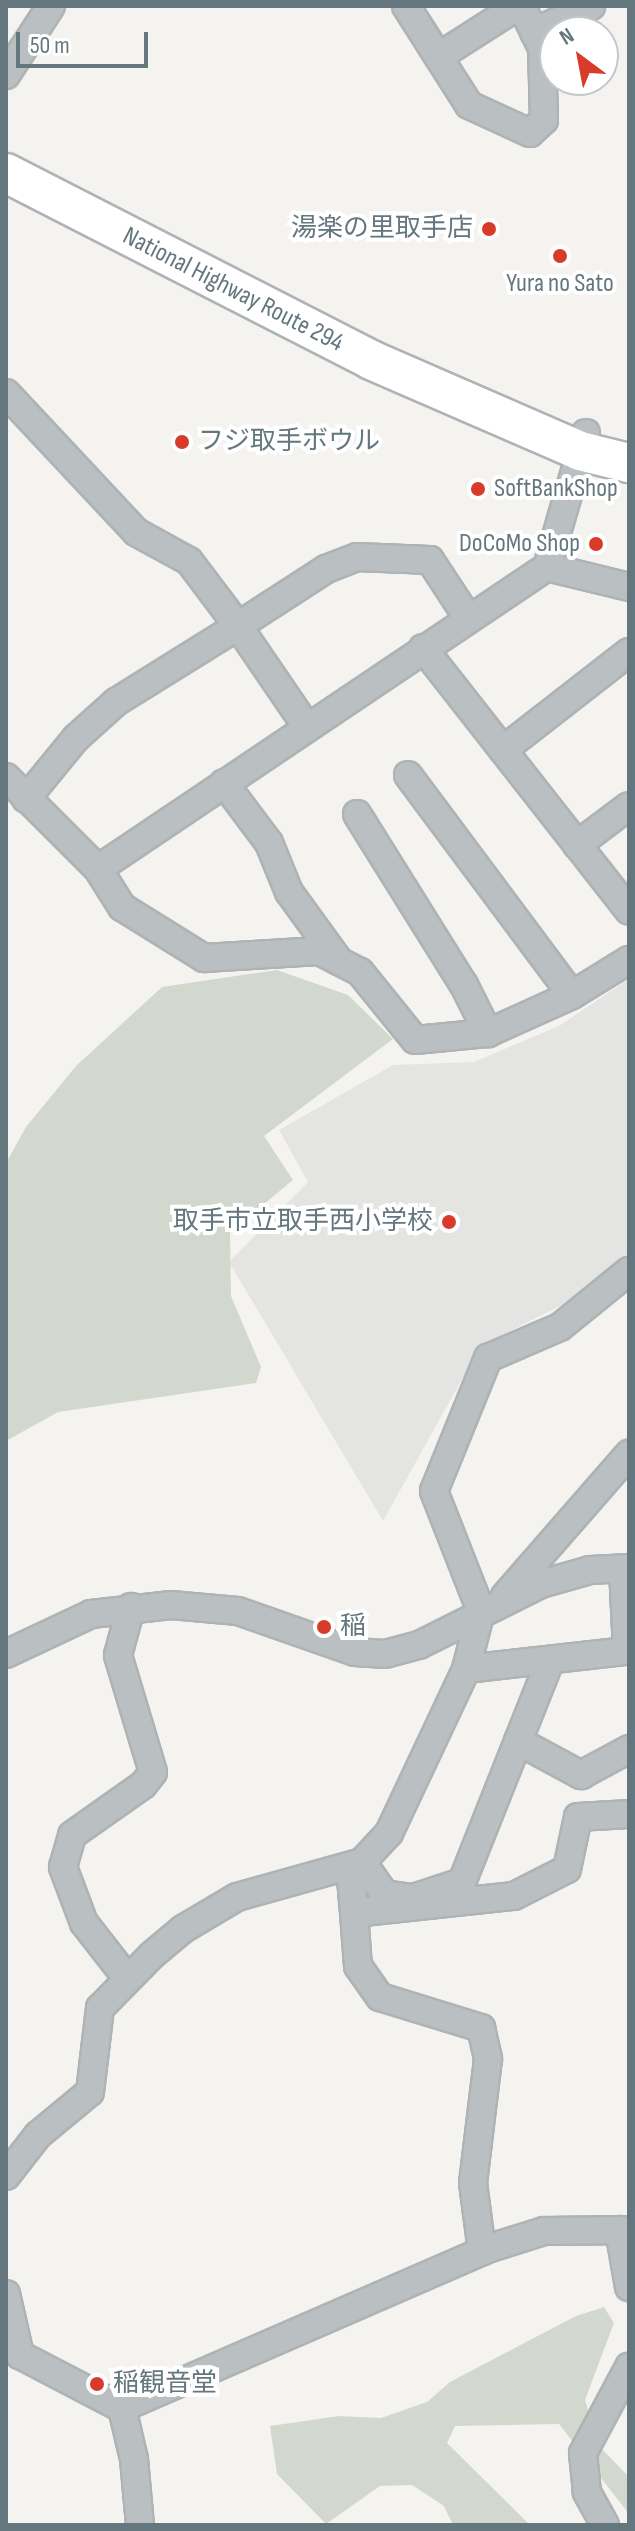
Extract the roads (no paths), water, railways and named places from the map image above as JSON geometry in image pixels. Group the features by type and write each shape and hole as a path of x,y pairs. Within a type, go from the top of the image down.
{"highway":[{"name":"National Highway Route 294","path":"6,173 371,360 463,399 583,442 629,463"},
{"name":"National Highway Route 294","path":"583,442 629,442"}],"street":[{"path":"6,75 51,6"},
{"path":"406,6 438,57 469,105 530,133 544,120 542,48 523,9 510,11 438,57"},
{"path":"534,32 591,6"},
{"path":"6,393 136,532 189,561 307,727"},
{"path":"98,869 547,567 583,442"},
{"path":"26,799 76,738 116,702 326,569 357,557 430,560 468,618"},
{"path":"547,567 629,587"},
{"path":"423,648 629,911"},
{"path":"503,750 629,652"},
{"path":"408,775 572,995"},
{"path":"6,777 98,869 122,907 204,958 319,951 360,972 415,1040 488,1033 572,995 629,960"},
{"path":"224,783 269,843 289,892 339,961"},
{"path":"577,845 629,806"},
{"path":"357,814 464,985 488,1033"},
{"path":"490,1607 434,1491 488,1358 560,1327 629,1271"},
{"path":"6,2176 38,2135 90,2092 97,2017 127,1978 183,1929 237,1897 356,1865 389,1833 466,1669 490,1607 629,1454"},
{"path":"6,1654 91,1614 131,1607 171,1605 238,1611 355,1652 385,1654 419,1645 490,1607 590,1570 626,1569 628,1653 466,1669"},
{"path":"127,1978 84,1923 63,1867 72,1835 143,1785 153,1772 118,1655 131,1607"},
{"path":"356,1865 384,1894 413,1898 462,1882 549,1663"},
{"path":"518,1741 581,1775"},
{"path":"581,1775 629,1749"},
{"path":"581,1775 586,1817"},
{"path":"354,1913 514,1896 567,1869 578,1817 629,1814"},
{"path":"356,1865 354,1913 358,1966 380,1997 481,2028 488,2059 473,2183 482,2251"},
{"path":"6,2294 13,2356 122,2408 482,2251 544,2231 624,2230 629,2287"},
{"path":"605,2525 587,2492 583,2453 629,2367"},
{"path":"122,2408 134,2459 140,2525"}],"place":[{"name":"湯楽の里取手店","path":"489,229"},
{"name":"Yura no Sato","path":"560,256"},
{"name":"フジ取手ボウル","path":"182,442"},
{"name":"SoftBankShop","path":"478,489"},
{"name":"DoCoMo Shop","path":"596,544"},
{"name":"取手市立取手西小学校","path":"449,1222"},
{"name":"稲","path":"324,1627"},
{"name":"稲観音堂","path":"97,2384"}]}
